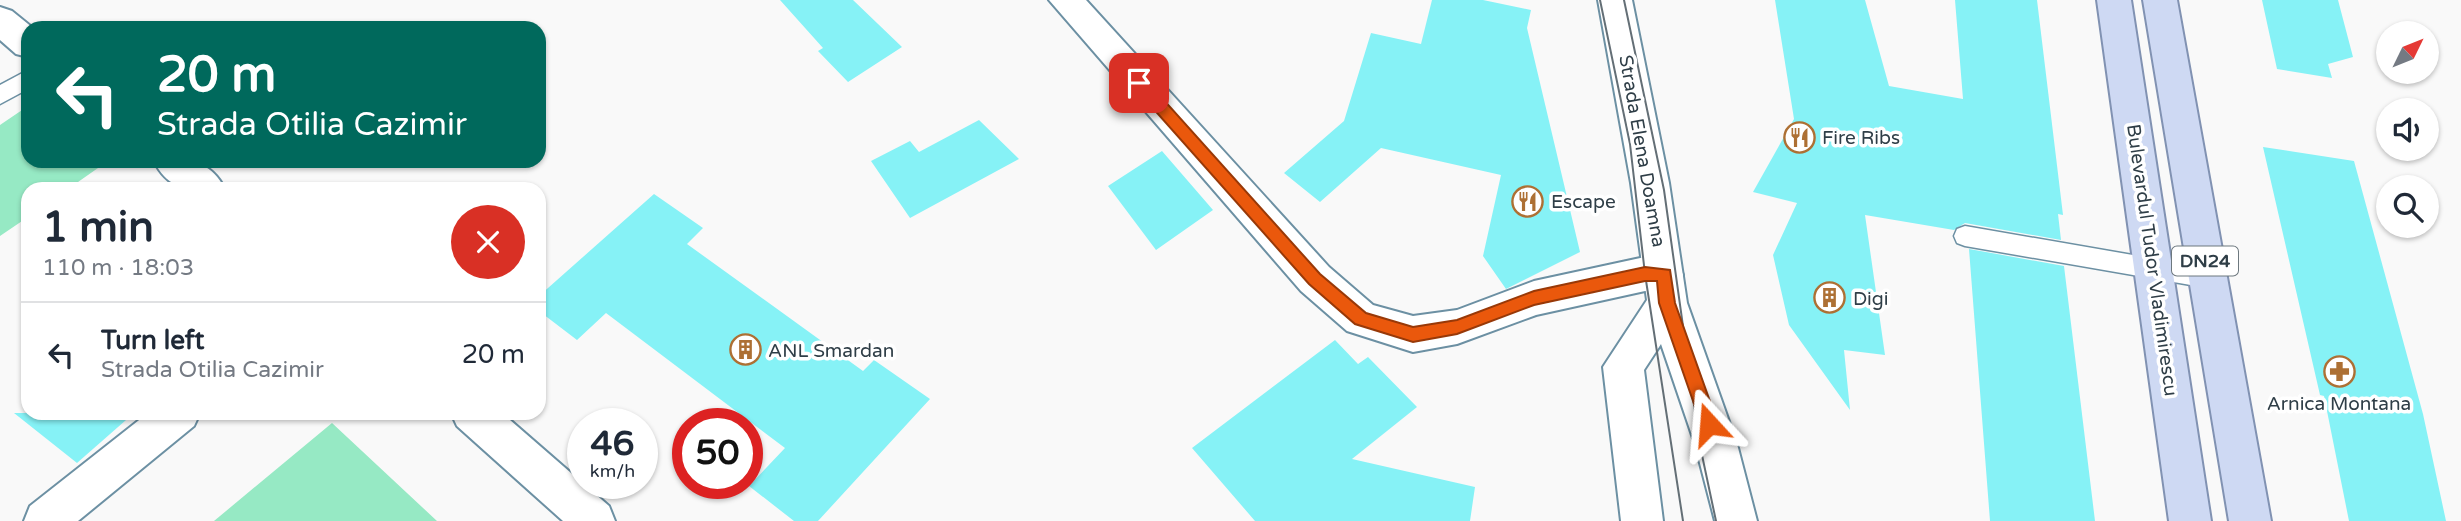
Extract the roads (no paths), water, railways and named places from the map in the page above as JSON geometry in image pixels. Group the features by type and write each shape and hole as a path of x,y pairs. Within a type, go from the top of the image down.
{"main road":[{"name":"Bulevardul Tudor Vladimirescu","path":"2114,0 2190,521"},
{"name":"DN24","path":"2160,0 2250,521"}],"street":[{"path":"1066,0 1315,279 1361,319 1413,334 1457,327 1534,298 1645,274 1666,289 1623,367 1642,521"},
{"name":"Strada Elena Doamna","path":"1615,0 1666,289 1716,444 1736,521"},
{"path":"0,20 21,38"},
{"path":"180,168 198,182"},
{"path":"45,521 170,420"},
{"path":"480,420 594,521"}],"lane":[{"path":"0,96 21,82"},
{"path":"1965,236 2208,278"}],"tram line":[{"path":"1600,0 1630,144 1645,274 1683,521"},
{"path":"1624,0 1664,190 1699,441 1716,521"}],"place":[{"name":"Fire Ribs","path":"1799,137"},
{"name":"Escape","path":"1528,201"},
{"name":"Digi","path":"1830,298"},
{"name":"ANL Smardan","path":"745,350"},
{"name":"Arnica Montana","path":"2339,372"}]}
